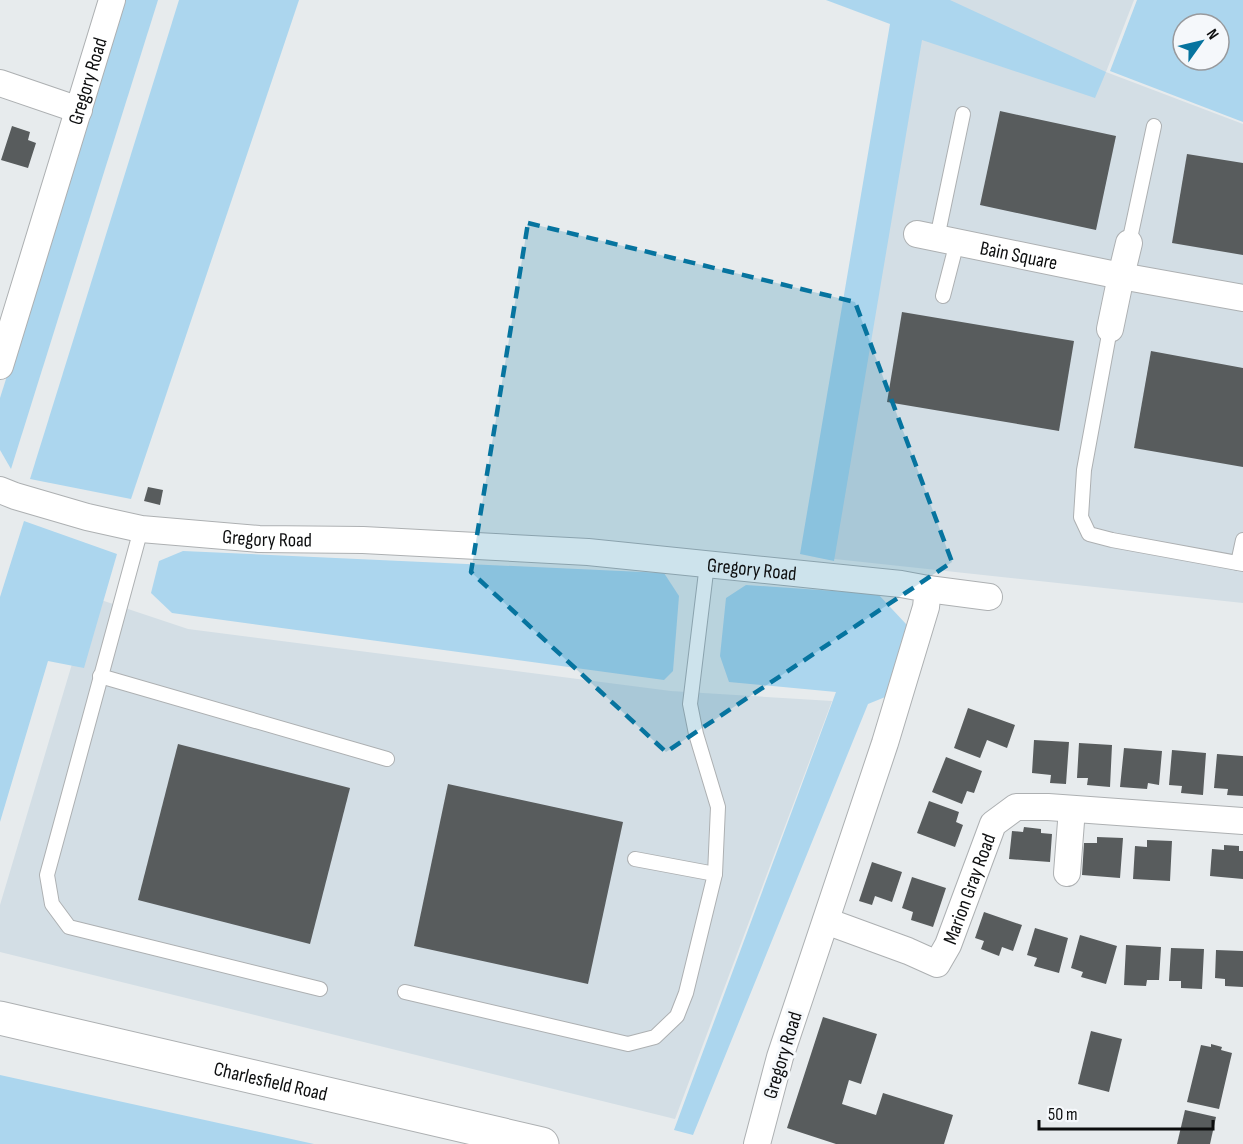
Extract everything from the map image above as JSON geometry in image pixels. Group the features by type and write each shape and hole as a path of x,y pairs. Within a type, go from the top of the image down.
{"street":[{"name":"Gregory Road","path":"0,366 112,0"},
{"path":"0,83 79,110"},
{"name":"Bain Square","path":"937,238 1121,276 1243,298"},
{"path":"1110,329 1129,243"},
{"name":"Gregory Road","path":"0,490 87,517 141,529 259,539 363,540 588,552 901,584 928,589 926,607 885,743 780,1056 758,1144"},
{"path":"928,589 989,597"},
{"name":"Marion Gray Road","path":"826,921 937,964 948,945 993,824 1016,807 1243,821"},
{"path":"1067,873 1072,809"},
{"name":"Charlesfield Road","path":"0,1018 542,1144"}],"lane":[{"path":"943,296 937,238 963,114"},
{"path":"1129,243 1154,126"},
{"path":"1110,329 1084,470 1081,517 1089,534 1240,563 1243,540"},
{"path":"141,529 46,875 52,904 69,927 320,989"},
{"path":"405,992 628,1044 655,1037 677,1016 686,993 715,874 718,807 696,734 690,704 707,564"},
{"path":"100,676 387,759"},
{"path":"635,859 715,874"}],"highlighted area":[{"path":"528,223 855,302 952,562 666,752 471,572"}],"shaded area":[{"path":"126,0 158,0 11,469 0,450 0,398"},
{"path":"179,0 299,0 131,499 30,479"},
{"path":"826,0 950,0 1106,72 1095,98 922,40 834,561 800,554 890,24"},
{"path":"863,0 1134,0 1106,72 1243,124 1243,603 816,557 910,18"},
{"path":"1137,0 1243,0 1243,122 1110,71"},
{"path":"24,521 117,554 84,668 48,661 0,822 0,597"},
{"path":"183,551 664,573 679,596 673,671 664,680 172,613 151,593 159,561"},
{"path":"746,585 878,594 906,624 911,657 900,691 868,704 693,1135 674,1130 836,692 729,682 720,656 726,598"},
{"path":"92,597 188,629 671,691 832,701 675,1119 0,952 0,905"},
{"path":"0,1075 314,1144 0,1144"}],"building":[{"path":"1000,111 1116,136 1096,230 980,205"},
{"path":"12,126 30,132 28,140 36,143 28,168 1,160"},
{"path":"1187,154 1243,163 1243,255 1172,243"},
{"path":"902,312 1074,341 1059,431 887,402"},
{"path":"1151,351 1243,368 1243,467 1134,448"},
{"path":"148,487 163,490 160,505 144,501"},
{"path":"968,708 1015,725 1007,748 987,740 980,758 954,748"},
{"path":"1034,740 1069,742 1066,784 1050,783 1051,775 1032,773"},
{"path":"1079,743 1112,745 1110,787 1087,785 1088,778 1077,778"},
{"path":"178,744 350,788 310,944 138,900"},
{"path":"1124,748 1162,751 1159,785 1148,783 1147,789 1120,787"},
{"path":"1172,750 1206,753 1203,795 1181,793 1182,786 1169,785"},
{"path":"1217,754 1243,756 1243,796 1227,795 1228,789 1214,788"},
{"path":"946,757 982,771 974,793 967,791 962,804 932,792"},
{"path":"448,784 623,822 588,984 414,946"},
{"path":"929,801 959,812 956,822 963,825 955,847 917,833"},
{"path":"1024,827 1041,829 1041,833 1052,834 1050,862 1009,859 1012,831 1023,832"},
{"path":"1097,837 1123,838 1120,878 1082,875 1084,843 1097,843"},
{"path":"1147,840 1172,841 1170,881 1133,879 1135,846 1147,847"},
{"path":"1224,845 1239,846 1239,851 1243,851 1243,879 1210,876 1212,849 1224,850"},
{"path":"872,862 902,872 892,902 875,896 872,905 859,901"},
{"path":"912,877 946,888 933,927 911,920 913,912 902,908"},
{"path":"984,912 1022,925 1013,951 1002,947 999,956 981,949 984,941 975,938"},
{"path":"1035,928 1068,938 1059,973 1034,966 1037,958 1027,955"},
{"path":"1080,935 1117,946 1106,984 1081,977 1083,972 1071,968"},
{"path":"1126,945 1161,947 1159,980 1147,980 1146,986 1124,985"},
{"path":"1171,948 1204,949 1202,989 1181,988 1181,981 1169,981"},
{"path":"1216,950 1243,951 1243,987 1225,986 1225,979 1215,978"},
{"path":"823,1017 877,1034 861,1084 849,1080 842,1104 876,1115 883,1093 953,1115 944,1144 836,1144 787,1128"},
{"path":"1091,1031 1122,1039 1109,1092 1078,1084"},
{"path":"1211,1044 1232,1053 1219,1109 1187,1102 1201,1045 1211,1047"},
{"path":"1185,1110 1216,1117 1210,1144 1177,1144"}]}
